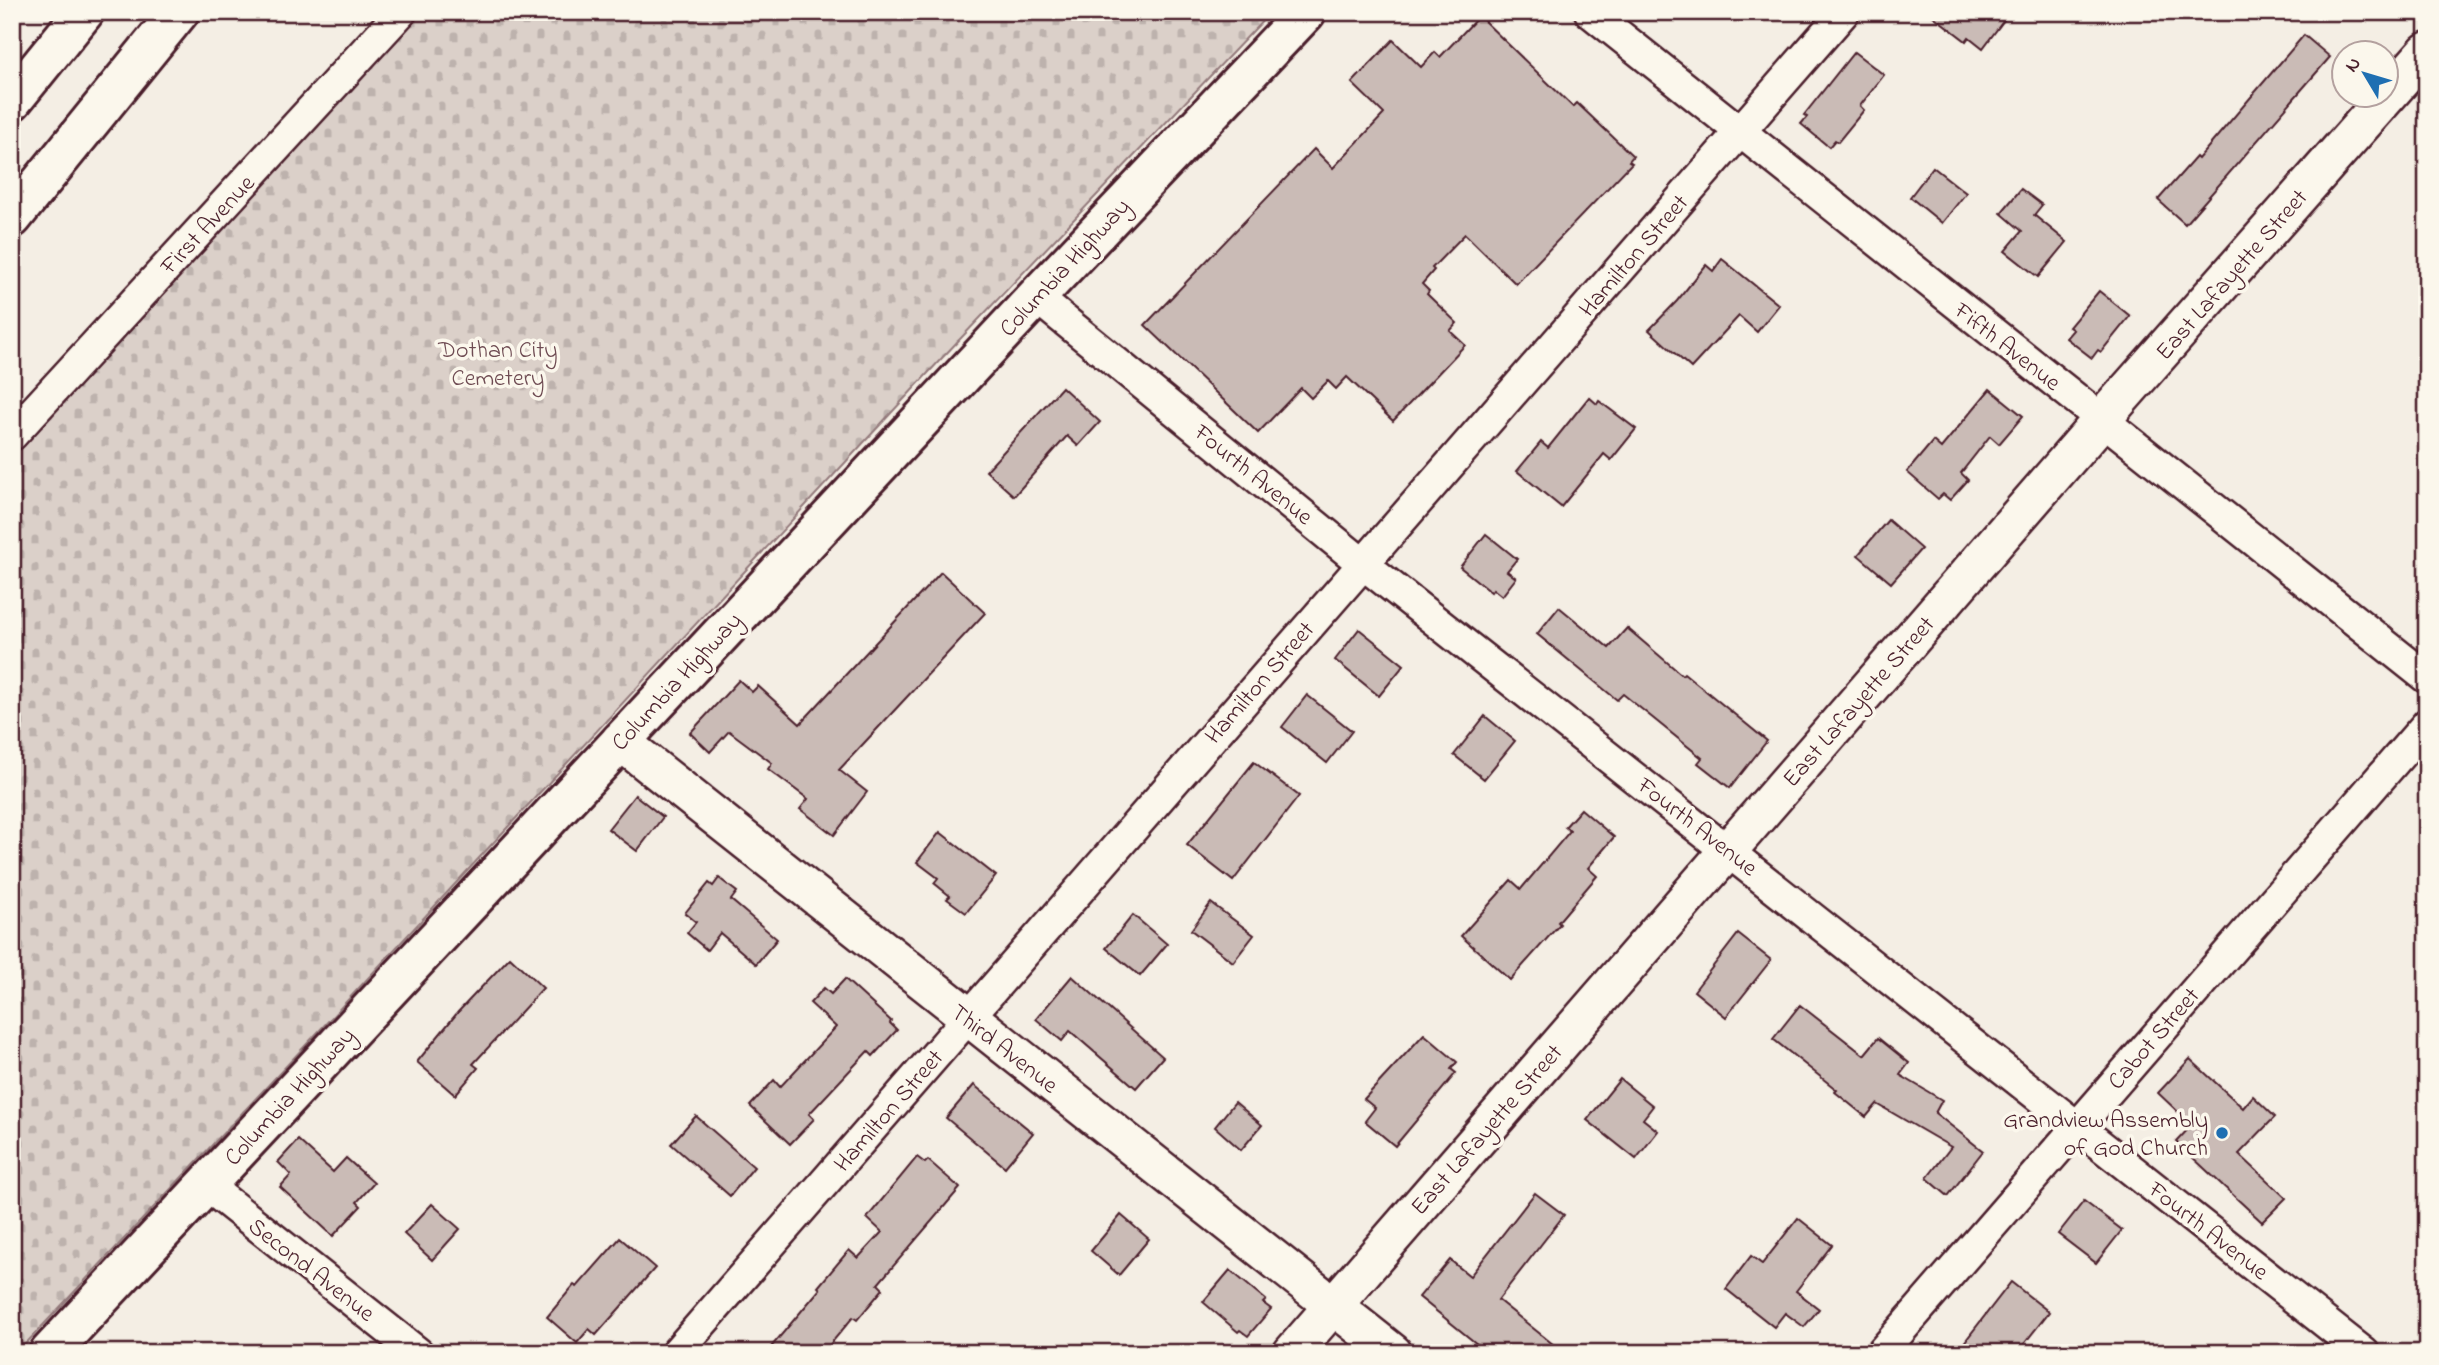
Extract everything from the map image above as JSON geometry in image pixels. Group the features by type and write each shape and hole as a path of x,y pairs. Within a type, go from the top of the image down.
{"main road":[{"path":"12,101 84,12"},
{"path":"12,218 179,12"},
{"name":"Columbia Highway","path":"49,1353 1036,296 1306,12"}],"street":[{"name":"First Avenue","path":"12,435 401,12"},
{"name":"Fifth Avenue","path":"1590,12 2427,678"},
{"name":"Hamilton Street","path":"676,1353 1844,12"},
{"name":"East Lafayette Street","path":"1292,1353 2101,420 2427,51"},
{"name":"Fourth Avenue","path":"1036,296 1362,563 2364,1353"},
{"name":"Cabot Street","path":"1881,1353 2427,724"},
{"name":"Third Avenue","path":"620,741 1393,1353"},
{"name":"Second Avenue","path":"206,1185 418,1353"}],"green space":[{"name":"Dothan City Cemetery","path":"380,12 1271,12 942,358 17,1353 12,1353 12,411"}],"building":[{"path":"1928,12 2010,12 1983,48 1969,37 1966,41"},
{"path":"1479,16 1573,107 1577,103 1633,156 1629,161 1632,163 1516,284 1465,234 1432,268 1434,270 1422,284 1429,291 1427,294 1457,323 1450,331 1465,345 1393,421 1347,377 1336,389 1328,381 1311,398 1301,388 1258,433 1145,325 1314,149 1333,168 1384,114 1352,83 1393,40 1421,67 1435,52 1440,57"},
{"path":"2304,35 2330,57 2185,224 2158,200 2196,157 2198,159"},
{"path":"1854,52 1884,75 1860,106 1864,110 1838,142 1835,140 1829,147 1801,124 1807,117 1804,115"},
{"path":"1933,167 1966,193 1942,223 1910,197"},
{"path":"2021,189 2042,205 2034,215 2067,242 2038,277 2005,251 2022,231 2001,213"},
{"path":"1722,259 1779,305 1757,332 1739,316 1691,368 1649,330 1706,265 1713,271"},
{"path":"2099,291 2130,316 2101,352 2098,350 2092,358 2066,338 2073,330 2069,327"},
{"path":"1062,387 1100,422 1078,446 1067,436 1014,496 986,471"},
{"path":"1990,389 2023,416 1999,444 1990,436 1961,473 1968,480 1950,500 1943,494 1938,499 1907,472 1933,441 1941,448"},
{"path":"1589,397 1597,404 1599,401 1636,429 1611,460 1604,454 1561,507 1517,471 1541,442 1548,448"},
{"path":"1888,520 1921,549 1891,583 1858,555"},
{"path":"1486,534 1517,559 1507,571 1516,578 1502,596 1493,589 1491,592 1460,567"},
{"path":"941,572 985,613 839,770 867,792 834,835 800,809 808,799 768,769 772,763 729,731 710,752 690,733 739,680 752,692 758,686 800,724"},
{"path":"1559,607 1609,648 1627,628 1767,741 1730,788 1698,763 1702,758 1623,694 1617,700 1537,634"},
{"path":"1359,629 1404,665 1379,696 1335,660"},
{"path":"1307,695 1352,731 1327,763 1282,727"},
{"path":"1485,716 1515,741 1484,779 1454,755"},
{"path":"1254,762 1299,796 1233,881 1187,845"},
{"path":"635,795 663,817 637,851 608,829"},
{"path":"1581,809 1614,837 1588,868 1597,876 1558,922 1560,924 1510,980 1461,936 1511,880 1521,889 1570,831 1565,827"},
{"path":"940,832 996,876 966,913 947,899 950,896 934,883 938,878 917,862"},
{"path":"719,878 737,892 731,900 777,939 756,964 720,933 707,950 687,933 696,922 685,913 709,883 713,886"},
{"path":"1211,903 1254,935 1233,962 1191,930"},
{"path":"1133,915 1167,944 1140,976 1106,948"},
{"path":"1738,934 1771,960 1726,1017 1694,991"},
{"path":"510,957 543,988 473,1064 478,1068 455,1095 417,1062 458,1012"},
{"path":"1072,976 1163,1057 1136,1088 1070,1031 1062,1041 1036,1019"},
{"path":"845,979 891,1021 897,1030 873,1056 868,1051 809,1114 814,1119 790,1144 750,1106 774,1080 780,1087 836,1027 810,1003 824,988 831,994"},
{"path":"1800,1005 1864,1055 1878,1038 1909,1063 1900,1075 1942,1100 1935,1113 1983,1151 1948,1196 1927,1178 1951,1147 1877,1104 1866,1117 1773,1039"},
{"path":"1424,1034 1457,1062 1451,1069 1456,1073 1395,1146 1365,1121 1375,1108 1364,1099"},
{"name":"Grandview Assembly of God Church","path":"2190,1059 2243,1108 2253,1096 2275,1117 2239,1154 2286,1198 2262,1222 2176,1142 2192,1125 2158,1093"},
{"path":"1620,1079 1653,1106 1643,1119 1658,1131 1636,1159 1587,1120"},
{"path":"974,1085 1033,1133 1005,1167 946,1118"},
{"path":"1235,1102 1262,1125 1241,1150 1215,1127"},
{"path":"696,1116 754,1167 730,1196 671,1144"},
{"path":"298,1140 333,1172 346,1158 374,1183 357,1202 361,1206 333,1236 280,1187 291,1175 278,1162"},
{"path":"917,1157 925,1163 928,1160 960,1188 878,1284 883,1289 857,1320 853,1317 823,1353 766,1353 849,1250 858,1258 882,1232 867,1218"},
{"path":"1535,1193 1564,1215 1498,1300 1564,1353 1488,1353 1419,1297 1450,1260 1470,1276"},
{"path":"2084,1201 2122,1230 2096,1263 2058,1234"},
{"path":"432,1204 460,1229 432,1260 404,1234"},
{"path":"1121,1215 1149,1239 1119,1275 1091,1251"},
{"path":"1798,1218 1832,1245 1796,1291 1819,1309 1804,1327 1785,1313 1774,1327 1726,1289 1751,1256 1762,1264"},
{"path":"620,1238 655,1268 596,1335 589,1329 577,1343 547,1317"},
{"path":"1230,1270 1266,1300 1263,1303 1271,1309 1248,1336 1240,1330 1238,1332 1203,1302"},
{"path":"2011,1282 2049,1312 2017,1353 1956,1353"}],"place":[{"name":"Grandview Assembly of God Church","path":"2222,1133"}]}
